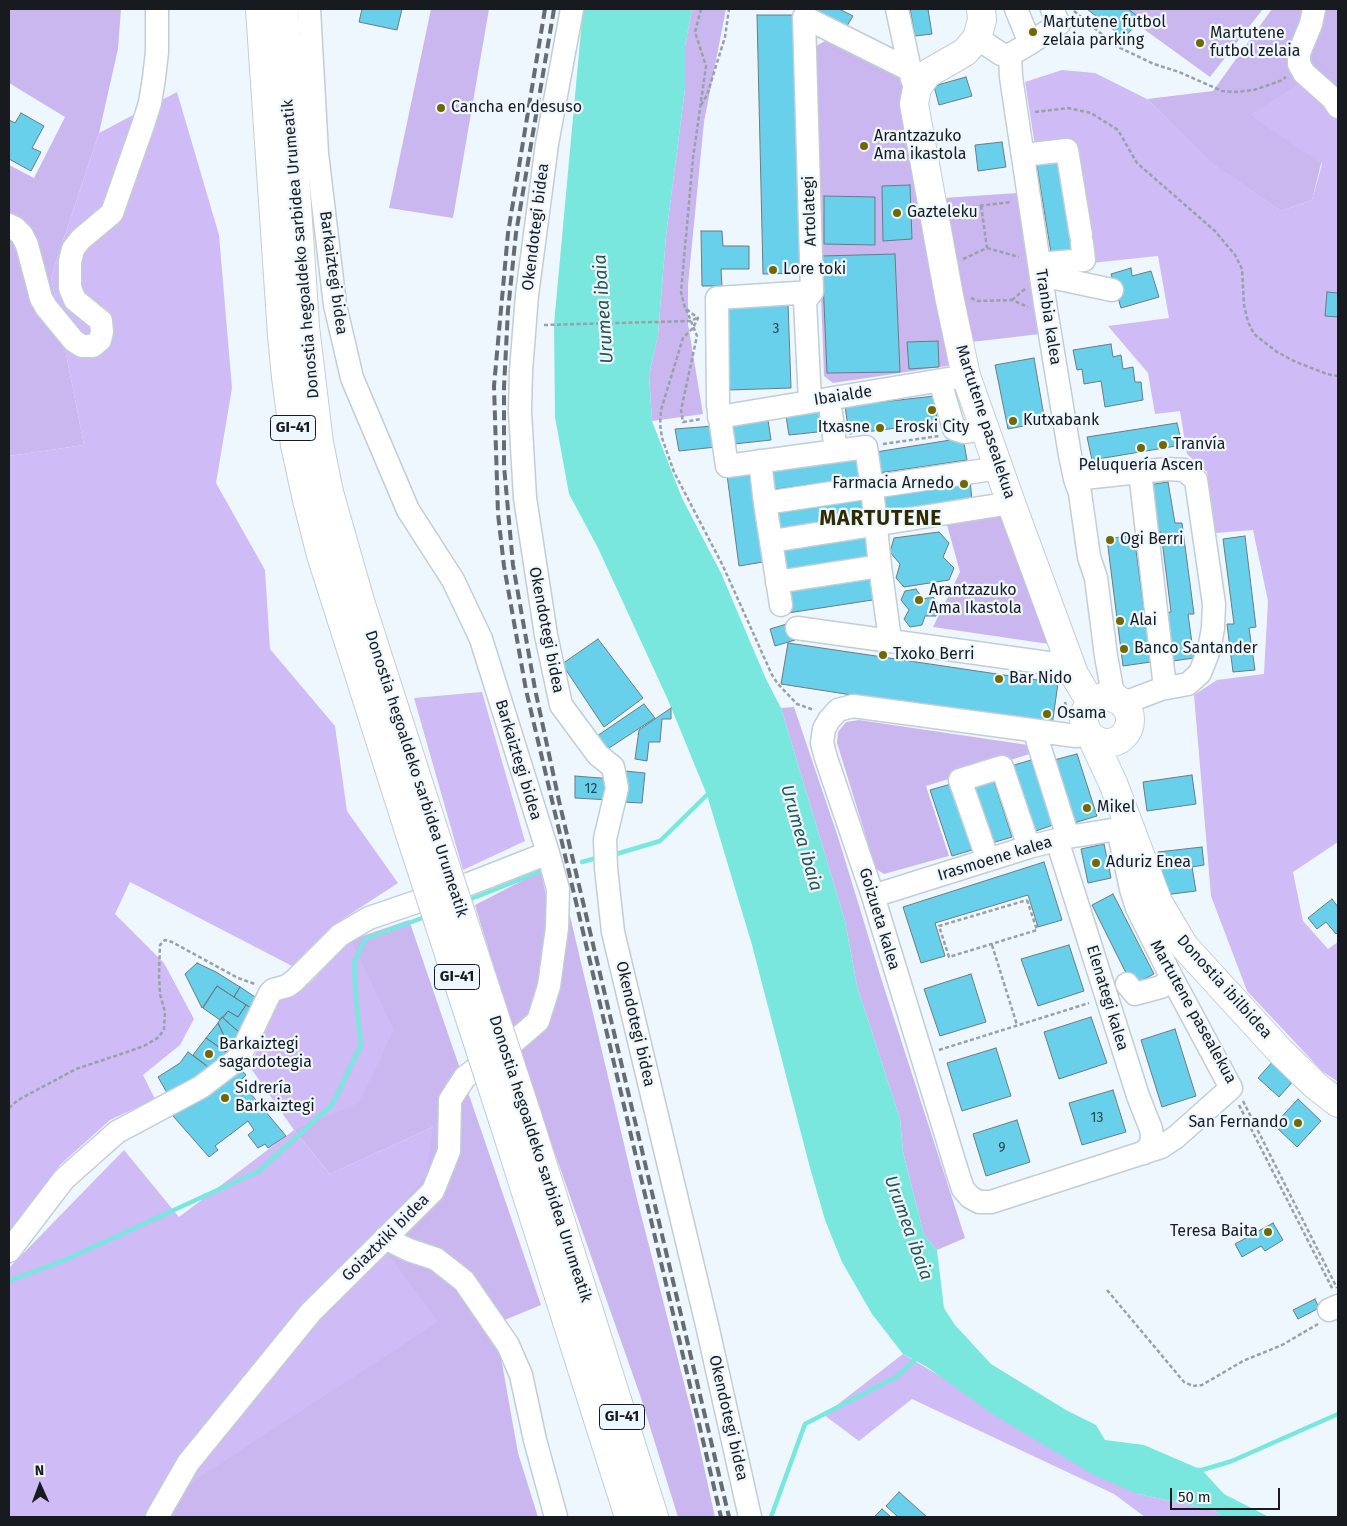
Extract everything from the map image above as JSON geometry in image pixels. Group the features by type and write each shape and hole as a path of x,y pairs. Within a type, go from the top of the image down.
{"main road":[{"name":"Donostia hegoaldeko sarbidea Urumeatik","path":"260,9 282,334 295,444 321,555 421,828 515,1119 654,1517"},
{"name":"Donostia hegoaldeko sarbidea Urumeatik","path":"284,9 305,327 319,443 329,492 421,828"},
{"path":"912,80 927,74 965,52 976,38 982,20 981,9"},
{"name":"Martutene pasealekua","path":"912,80 914,104 948,296 966,376 1069,658 1080,686 1092,703 1086,711 1084,721 1099,736 1111,761 1113,783 1123,825"},
{"path":"1092,703 1109,697 1121,702"},
{"name":"Martutene pasealekua","path":"1099,736 1124,736 1128,730 1130,714 1127,707 1121,702"},
{"name":"Donostia ibilbidea","path":"1123,825 1158,902 1184,946 1280,1051 1316,1086 1338,1103"},
{"name":"Donostia hegoaldeko sarbidea Urumeatik","path":"515,1119 629,1517"},
{"path":"614,1469 610,1495 615,1517"}],"street":[{"path":"9,224 22,235 27,245 41,298 46,307 74,341 82,346 93,346 100,340 102,332 100,321 75,300 70,288 70,262 74,249 81,239 112,213 143,125 150,103 154,78 157,52 157,9"},
{"name":"Barkaiztegi bidea","path":"309,9 317,154 330,267 335,305 352,378 408,510 454,580 481,639 548,853"},
{"name":"Okendotegi bidea","path":"572,9 547,144 520,372 520,411 525,498 546,635 561,705 598,755 613,767 617,788 606,839 606,868 613,932 707,1325 750,1517"},
{"path":"897,9 912,80"},
{"path":"1016,9 1030,43"},
{"path":"1314,9 1299,54 1299,64 1304,73 1332,98 1338,106"},
{"name":"Artolategi","path":"796,13 912,80"},
{"name":"Artolategi","path":"796,13 812,292 805,301 810,401"},
{"path":"976,38 1001,54 1010,55 1030,43 1056,17"},
{"name":"Tranbia kalea","path":"1010,55 1016,114 1070,455 1080,493 1089,556 1096,578 1110,679 1112,688 1121,702"},
{"path":"1023,155 1067,150 1081,239 1084,260 1039,265"},
{"path":"1039,265 1112,290"},
{"path":"812,292 717,298 718,406 727,466 866,447 890,640"},
{"name":"Ibaialde","path":"719,417 966,376"},
{"path":"940,381 954,429 964,432 985,429"},
{"path":"830,413 836,451"},
{"path":"760,461 781,606"},
{"path":"765,503 999,468"},
{"path":"1076,479 1167,469 1184,470 1196,480 1214,604 1213,628 1209,650 1200,673 1188,684 1165,688 1121,702"},
{"path":"1140,472 1165,688"},
{"path":"772,541 1011,502"},
{"path":"777,582 880,566"},
{"path":"797,628 1048,663 1060,662 1069,658"},
{"name":"Goizueta kalea","path":"1099,736 1076,736 853,706 838,710 829,720 824,729 822,744 873,896 963,1189 970,1197 979,1202 991,1202 1144,1154"},
{"path":"1037,731 1037,739 1062,838"},
{"path":"988,860 960,780 1002,767 1029,847"},
{"name":"Irasmoene kalea","path":"873,896 1029,847 1123,825"},
{"name":"Martutene pasealekua","path":"1123,825 1131,889 1137,908 1231,1088"},
{"name":"Elenategi kalea","path":"1062,838 1107,997 1152,1136 1151,1144 1144,1154"},
{"path":"9,1251 64,1178 117,1132 201,1087 239,1058 273,990 287,986 294,981 340,935 369,918 469,884 548,853"},
{"name":"Goiaztxiki bidea","path":"157,1517 188,1463 311,1312 433,1191 449,1151 450,1100 465,1077 516,1040 538,1021 549,986 557,928 558,890 548,853"},
{"path":"1127,984 1135,994 1161,987 1172,978"},
{"path":"1144,1154 1176,1138 1231,1088"},
{"path":"385,1238 409,1250 436,1259 464,1281 508,1345 521,1376 535,1440 556,1517"}],"path":[{"path":"700,107 707,95 725,36 729,9"},
{"path":"1056,17 1072,10 1116,46 1154,64 1179,72 1222,91 1254,90 1280,81 1300,68"},
{"path":"1016,114 1068,108 1091,113 1118,130 1137,162 1215,231 1236,256 1242,269 1244,305 1248,322 1254,334 1277,352 1296,362 1327,374 1338,376"},
{"path":"933,212 1029,199"},
{"path":"981,206 986,248"},
{"path":"943,265 957,263 986,248 1027,259 1039,265"},
{"path":"948,296 963,294 978,301 1012,300 1036,310 1046,310"},
{"path":"685,308 697,336 681,410 683,422 719,417"},
{"path":"525,326 691,321"},
{"path":"866,447 944,435 954,429"},
{"path":"1027,900 1037,930 992,944 949,957 939,926 1027,900"},
{"path":"9,1108 18,1100 76,1069 127,1052 159,1038 164,1029 165,1012 160,994 160,945 165,940 238,978 273,990"},
{"path":"992,944 1017,1024"},
{"path":"921,1056 1107,997"},
{"path":"1107,1290 1184,1382 1193,1386 1202,1385 1243,1361 1282,1346 1316,1326 1334,1303 1231,1088"},
{"name":"Martutene pasealekua","path":"1231,1088 1238,1090 1338,1290"}],"shaded area":[{"path":"9,9 121,9 118,49 99,133 51,277 84,445 9,456 9,165 34,178 65,117 9,83"},
{"name":"Cancha en desuso","path":"431,9 489,9 453,218 389,208"},
{"path":"692,9 726,9 704,122 688,285 688,324 703,414 652,421 649,375 658,335 666,236 685,89 685,46"},
{"name":"Martutene futbol zelaia","path":"1116,9 1263,9 1210,77"},
{"path":"1272,9 1338,9 1338,95 1312,200 1281,211 1214,165 1147,99 1213,91"},
{"name":"Arantzazuko Ama ikastola","path":"829,39 900,74 953,365 833,383 824,376 812,48"},
{"path":"1062,70 1095,73 1147,99 1215,165 1281,211 1312,200 1322,164 1250,115 1301,82 1338,95 1338,842 1293,872 1303,921 1328,949 1338,942 1338,1082 1322,1071 1247,991 1211,896 1194,695 1217,680 1264,674 1268,601 1253,530 1216,533 1207,472 1187,454 1180,411 1155,414 1148,373 1108,326 1169,318 1158,256 1092,263 1035,146 1025,82"},
{"path":"177,92 219,235 232,388 216,483 265,570 270,649 335,726 347,811 398,883 332,926 294,967 130,882 115,914 164,963 194,1019 180,1045 143,1075 155,1099 110,1120 60,1165 9,1236 9,456 84,445 51,277 99,133"},
{"path":"1017,193 1040,334 972,342 944,198"},
{"path":"1005,511 1049,644 933,627 960,572 946,521"},
{"path":"482,692 525,841 463,870 414,698"},
{"path":"794,707 838,837 881,978 965,1238 937,1250 924,1235 903,1152 900,1119 857,986 845,921 781,708"},
{"path":"859,720 1028,745 1033,753 926,786 949,856 884,874 876,869 837,743 838,732 846,722"},
{"path":"541,871 547,901 570,916 636,1195 695,1426 715,1517 678,1517 641,1398 521,1057 475,905"},
{"path":"409,920 541,1305 495,1324 518,1453 538,1517 151,1517 376,1237 433,1127 330,1174 294,1130 351,940"},
{"path":"351,940 394,1030 359,1103 294,1130 250,1067 281,995 310,983"},
{"path":"433,1127 426,1176 376,1237 438,1322 158,1504 151,1517 9,1517 9,1268 124,1150 179,1217 294,1130 330,1174"},
{"path":"903,1354 1138,1494 1214,1510 1222,1517 1145,1517 1114,1494 912,1399 859,1441 824,1415"}],"water":[{"name":"Urumea ibaia","path":"583,9 692,9 685,46 685,89 666,236 658,335 649,375 652,421 682,498 721,573 766,679 781,708 845,921 857,986 900,1119 903,1152 924,1235 937,1250 944,1308 955,1325 991,1364 1066,1410 1096,1425 1105,1440 1144,1445 1202,1470 1224,1494 1269,1517 1222,1517 1214,1510 1138,1494 1092,1474 991,1413 927,1367 903,1354 872,1314 842,1262 825,1220 752,945 707,795 668,700 598,548 569,494 555,417 554,324"}],"building":[{"path":"362,9 402,9 397,30 359,22"},
{"path":"804,9 839,9 853,16 844,31"},
{"path":"910,9 928,9 932,34 915,36"},
{"path":"1087,9 1128,9 1141,19 1124,38"},
{"path":"757,15 793,15 801,273 763,274"},
{"path":"966,77 972,96 939,105 934,86"},
{"path":"21,113 44,126 32,148 41,152 31,171 9,159 9,120 15,123"},
{"path":"1002,142 1006,167 978,171 975,145"},
{"path":"1060,156 1075,255 1052,259 1036,160"},
{"name":"Gazteleku","path":"910,185 912,239 883,241 882,186"},
{"path":"824,196 875,197 875,245 824,244"},
{"path":"701,231 722,231 723,246 749,246 749,269 721,269 722,286 702,286"},
{"path":"895,254 900,372 827,373 822,256"},
{"path":"1131,268 1132,276 1151,271 1159,297 1121,308 1111,274"},
{"path":"1327,292 1338,293 1338,317 1325,316"},
{"path":"788,302 791,388 728,390 726,305"},
{"path":"938,341 939,367 909,369 907,342"},
{"path":"1111,344 1113,357 1121,355 1123,369 1133,367 1135,382 1141,382 1143,400 1105,407 1101,381 1084,384 1082,369 1077,370 1073,350"},
{"path":"1034,358 1045,422 1008,429 995,365"},
{"path":"935,396 937,423 849,434 845,406"},
{"path":"824,410 827,431 789,435 786,416"},
{"path":"768,420 771,440 734,444 731,423"},
{"path":"1177,423 1182,445 1092,460 1087,437"},
{"path":"713,426 716,447 679,451 675,429"},
{"path":"963,438 967,460 879,473 876,452"},
{"path":"856,455 859,478 769,490 766,468"},
{"path":"749,471 763,562 739,566 727,475"},
{"path":"970,479 972,501 884,514 882,492"},
{"path":"1168,482 1175,523 1182,523 1194,614 1188,614 1194,658 1173,661 1165,613 1171,612 1161,532 1154,533 1148,485"},
{"path":"863,496 866,518 775,531 773,509"},
{"path":"939,532 949,543 943,557 954,568 949,580 904,587 896,578 900,564 890,552 894,538"},
{"path":"869,535 872,558 781,571 776,547"},
{"path":"1134,535 1151,662 1123,666 1107,539"},
{"path":"1245,536 1256,627 1249,628 1255,670 1233,672 1227,624 1234,624 1223,539"},
{"path":"875,575 879,599 788,613 784,590"},
{"name":"Arantzazuko Ama Ikastola","path":"916,589 923,599 933,597 940,606 936,616 925,616 922,625 910,627 904,619 909,610 901,600 905,591"},
{"path":"790,623 795,640 775,646 770,629"},
{"path":"598,639 643,698 604,727 562,664"},
{"path":"788,643 1058,683 1052,726 781,684"},
{"path":"644,704 655,718 606,750 597,736"},
{"path":"671,708 671,719 662,719 660,742 649,742 647,761 635,759 639,730"},
{"path":"1077,754 1097,816 1074,823 1054,760"},
{"path":"1031,760 1053,825 1033,832 1011,766"},
{"path":"625,771 645,773 642,803 622,802"},
{"path":"991,772 1012,837 992,843 971,778"},
{"path":"1192,775 1196,804 1147,811 1143,782"},
{"path":"575,776 613,779 610,800 575,798"},
{"path":"951,784 972,850 952,856 930,790"},
{"name":"Aduriz Enea","path":"1104,844 1111,878 1088,883 1081,849"},
{"path":"1202,847 1204,865 1192,867 1196,891 1164,895 1158,852"},
{"path":"1044,862 1062,920 1038,927 1028,895 935,923 945,956 921,963 903,907"},
{"path":"1113,894 1154,974 1132,985 1092,905"},
{"path":"1332,899 1338,907 1338,932 1336,934 1326,922 1317,929 1308,918"},
{"path":"1069,945 1084,991 1038,1006 1021,959"},
{"path":"197,963 240,987 234,997 217,986 202,1008 185,974"},
{"path":"971,974 986,1022 940,1036 924,989"},
{"path":"217,986 246,1005 238,1017 228,1011 220,1020 203,1008"},
{"path":"240,987 255,997 251,1008 234,997"},
{"path":"246,1005 251,1008 239,1032 223,1018 228,1011 238,1017"},
{"path":"222,1017 241,1034 233,1044 224,1036 218,1023"},
{"path":"1091,1017 1107,1063 1059,1079 1044,1032"},
{"path":"218,1023 224,1036 233,1044 226,1052 206,1038"},
{"path":"1175,1029 1196,1096 1162,1107 1141,1040"},
{"name":"Barkaiztegi sagardotegia","path":"206,1038 226,1052 212,1070 193,1055"},
{"path":"996,1048 1011,1096 962,1111 947,1063"},
{"path":"188,1052 212,1070 170,1098 158,1077 180,1063"},
{"path":"1275,1059 1296,1078 1279,1097 1258,1078"},
{"name":"Sidrería Barkaiztegi","path":"237,1065 246,1075 240,1081 286,1136 268,1148 265,1144 258,1148 248,1135 254,1130 248,1121 215,1146 218,1150 209,1157 173,1116"},
{"path":"1113,1090 1126,1132 1082,1145 1069,1103"},
{"name":"San Fernando","path":"1298,1099 1321,1121 1297,1147 1274,1125"},
{"path":"1017,1120 1030,1162 986,1176 973,1134"},
{"name":"Teresa Baita","path":"1273,1223 1283,1240 1265,1251 1261,1246 1242,1257 1235,1244"},
{"path":"1315,1299 1319,1308 1298,1319 1293,1310"},
{"path":"899,1492 927,1517 898,1517 886,1506"},
{"path":"882,1509 891,1517 874,1517"}],"waterway":[{"path":"613,855 660,841 710,792"},
{"path":"582,862 600,857"},
{"path":"466,901 544,870"},
{"path":"9,1281 65,1260 259,1171 332,1105 361,1045 354,963 365,939 428,916"},
{"path":"771,1517 805,1424 896,1377 918,1357"},
{"path":"1196,1470 1232,1461 1338,1414"}],"railway":[{"path":"545,9 508,233 494,386 498,514 504,566 526,690 721,1517"},
{"path":"554,9 516,233 508,310 504,387 504,466 513,565 535,689 559,801 729,1517"}],"place":[{"name":"Martutene futbol zelaia parking","path":"1033,32"},
{"name":"Martutene futbol zelaia","path":"1200,43"},
{"name":"Cancha en desuso","path":"441,108"},
{"name":"Arantzazuko Ama ikastola","path":"864,146"},
{"name":"Gazteleku","path":"897,213"},
{"name":"Lore toki","path":"773,270"},
{"name":"Eroski City","path":"932,410"},
{"name":"Kutxabank","path":"1013,421"},
{"name":"Itxasne","path":"880,428"},
{"name":"Tranvía","path":"1163,445"},
{"name":"Peluquería Ascen","path":"1141,448"},
{"name":"Farmacia Arnedo","path":"964,484"},
{"name":"Ogi Berri","path":"1110,540"},
{"name":"Arantzazuko Ama Ikastola","path":"919,600"},
{"name":"Alai","path":"1120,621"},
{"name":"Banco Santander","path":"1124,649"},
{"name":"Txoko Berri","path":"883,655"},
{"name":"Bar Nido","path":"999,679"},
{"name":"Osama","path":"1047,714"},
{"name":"Mikel","path":"1087,808"},
{"name":"Aduriz Enea","path":"1096,863"},
{"name":"Barkaiztegi sagardotegia","path":"209,1054"},
{"name":"Sidrería Barkaiztegi","path":"225,1098"},
{"name":"San Fernando","path":"1298,1123"},
{"name":"Teresa Baita","path":"1268,1232"}],"district":[{"name":"MARTUTENE","path":"881,519"}]}
